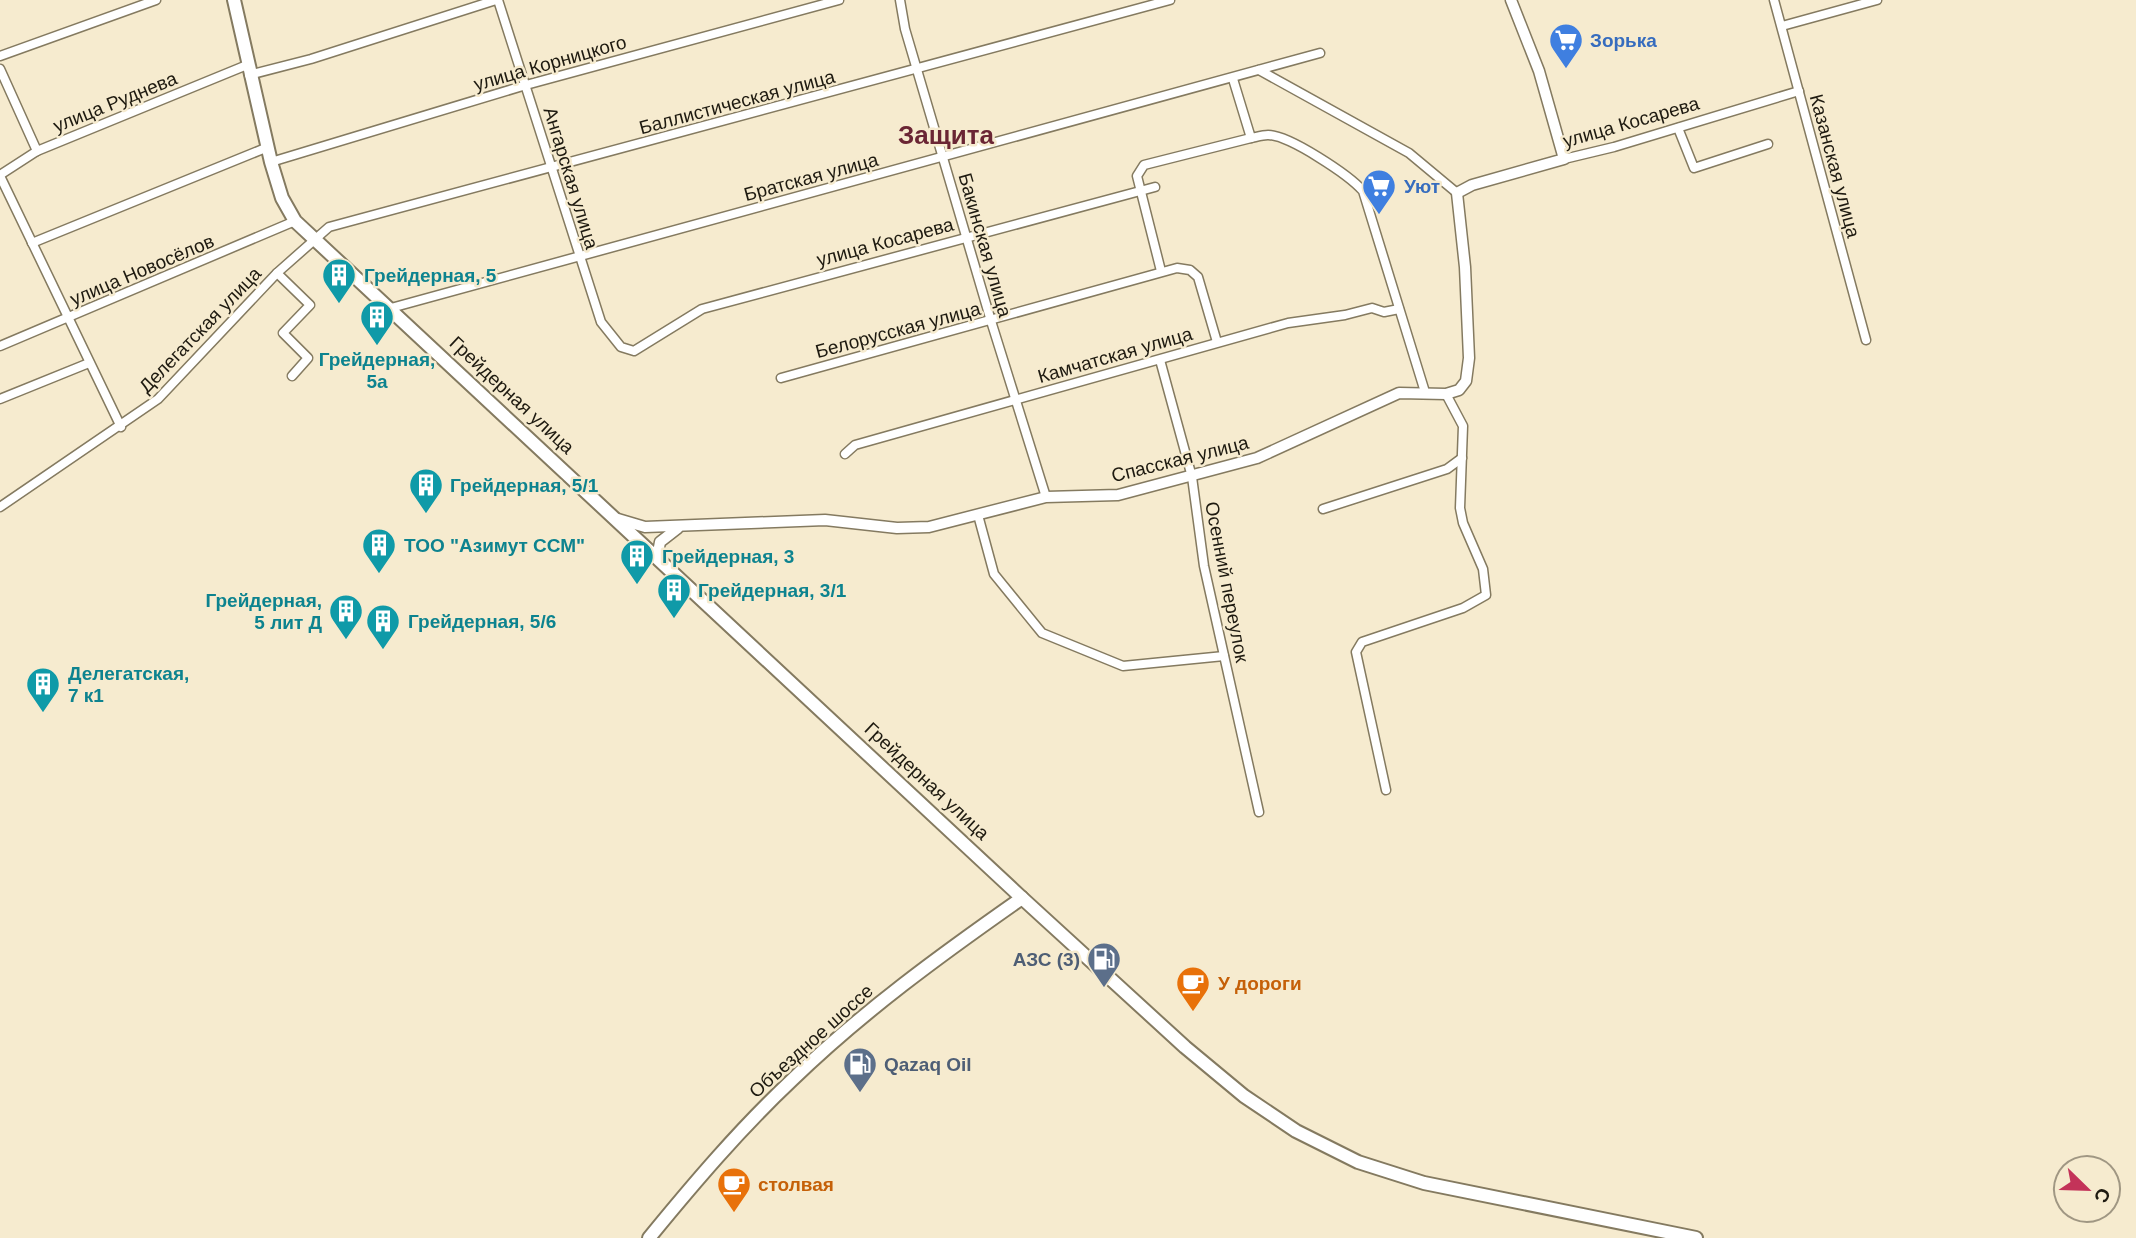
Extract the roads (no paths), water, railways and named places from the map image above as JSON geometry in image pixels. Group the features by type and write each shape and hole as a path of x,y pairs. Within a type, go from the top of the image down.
{"main road":[{"name":"Грейдерная улица","path":"234,0 271,162 282,198 295,221 1022,898 1215,1073 1296,1131 1359,1162 1424,1183 1696,1238"},
{"name":"Объездное шоссе","path":"649,1238 740,1131 793,1078 872,1009 1022,898"}],"street":[{"path":"0,56 156,0"},
{"name":"улица Руднева","path":"0,176 37,151 248,70 311,59 497,0"},
{"name":"Ангарская улица","path":"497,0 554,167 579,258 601,322 621,347 634,351"},
{"name":"улица Корницкого","path":"271,162 526,85 839,0"},
{"name":"Бакинская улица","path":"900,0 917,70 1046,497"},
{"name":"Баллистическая улица","path":"314,239 329,227 917,70 1150,3 1170,0"},
{"path":"1511,0 1539,71 1564,159"},
{"name":"Казанская улица","path":"1774,0 1866,340"},
{"path":"1782,26 1877,0"},
{"name":"Братская улица","path":"391,308 1320,53"},
{"path":"0,69 37,151"},
{"path":"1259,70 1409,153 1457,193 1465,267 1469,358 1466,382 1459,390 1446,394 1463,426 1463,523 1482,569 1486,595 1463,608 1362,642 1356,652 1386,790"},
{"path":"1233,79 1251,138"},
{"name":"улица Косарева","path":"1457,193 1472,185 1678,128 1798,91"},
{"path":"1678,128 1694,168 1768,144"},
{"path":"1161,271 1137,176 1144,166 1251,138 1269,135 1285,141 1350,176 1363,191 1425,392"},
{"path":"32,243 268,147"},
{"path":"0,176 121,427"},
{"name":"улица Косарева","path":"634,351 702,309 1155,187"},
{"name":"улица Новосёлов","path":"0,346 295,221"},
{"name":"Делегатская улица","path":"0,507 121,427 158,399 277,273 314,239"},
{"name":"Белорусская улица","path":"781,378 1161,271 1190,270 1198,277 1217,342"},
{"path":"277,273 310,305 283,333 307,358 292,376"},
{"name":"Камчатская улица","path":"845,454 855,445 1288,323 1345,315 1372,308 1384,312 1399,309"},
{"name":"Осенний переулок","path":"1160,360 1192,477 1204,566 1259,812"},
{"path":"0,399 89,363"},
{"name":"Спасская улица","path":"615,519 645,527 825,520 897,528 929,527 1046,497 1118,495 1192,477 1257,458 1399,393 1446,394"},
{"path":"1323,509 1447,469 1462,458"},
{"path":"978,515 994,574 1042,633 1123,666 1224,656"},
{"path":"657,558 663,538 681,526"}],"place":[{"name":"Зорька","path":"1566,70"},
{"name":"Уют","path":"1379,216"},
{"name":"Грейдерная, 5","path":"339,305"},
{"name":"Грейдерная, 5а","path":"377,347"},
{"name":"Грейдерная, 5/1","path":"426,515"},
{"name":"ТОО \"Азимут ССМ\"","path":"379,575"},
{"name":"Грейдерная, 3","path":"637,586"},
{"name":"Грейдерная, 3/1","path":"674,620"},
{"name":"Грейдерная, 5 лит Д","path":"346,641"},
{"name":"Грейдерная, 5/6","path":"383,651"},
{"name":"Делегатская, 7 к1","path":"43,714"},
{"name":"АЗС (3)","path":"1104,989"},
{"name":"У дороги","path":"1193,1013"},
{"name":"Qazaq Oil","path":"860,1094"},
{"name":"столвая","path":"734,1214"}],"district":[{"name":"Защита","path":"946,135"}]}
